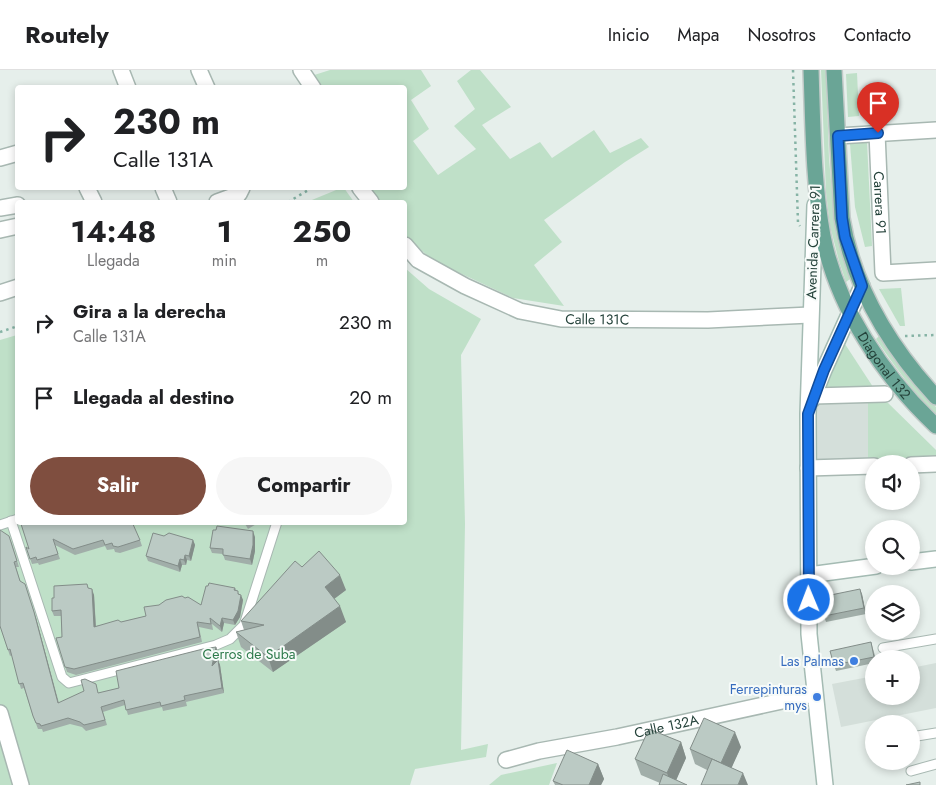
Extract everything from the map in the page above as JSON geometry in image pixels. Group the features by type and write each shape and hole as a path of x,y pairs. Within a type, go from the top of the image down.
{"main road":[{"name":"Avenida Carrera 91","path":"811,70 816,181"},
{"name":"Avenida Carrera 91","path":"834,70 842,218 845,237 862,286"},
{"name":"Diagonal 132","path":"816,181 828,256 850,312 890,376 907,398 936,426"},
{"name":"Diagonal 132","path":"862,286 888,336 914,372 936,397"}],"street":[{"path":"121,70 127,85"},
{"path":"199,70 206,85"},
{"path":"301,70 311,85"},
{"path":"838,136 936,130"},
{"name":"Carrera 91","path":"878,133 883,274 936,270"},
{"path":"0,158 15,154"},
{"name":"Avenida Carrera 91","path":"816,181 808,414 809,634 825,785"},
{"path":"362,190 369,200"},
{"path":"221,200 241,191"},
{"path":"0,208 15,206"},
{"path":"0,230 15,227"},
{"name":"Calle 131C","path":"407,247 418,260 465,286 520,311 561,319 708,320 810,315"},
{"name":"Avenida Carrera 91","path":"808,414 813,396 862,286"},
{"path":"0,293 15,288"},
{"path":"813,396 885,394"},
{"path":"920,465 936,464"},
{"path":"808,468 865,466"},
{"path":"920,561 936,559"},
{"path":"809,575 865,567"},
{"name":"Calle 132A","path":"512,758 758,712 814,694"},
{"path":"0,713 21,785"}],"lane":[{"path":"0,525 14,520"},
{"path":"16,525 62,677 69,683 216,645 230,639 244,625 276,525"},
{"path":"883,648 936,639"},
{"path":"920,736 936,733"},
{"path":"911,771 936,764"}],"path":[{"path":"291,200 309,190"},
{"path":"0,332 15,327"},
{"path":"900,336 936,335"}],"shaded area":[{"path":"868,400 868,455 865,455 865,462 817,463 817,401"},
{"path":"936,663 936,708 901,715 865,715 865,722 841,727 832,684 865,678 865,705 920,705 920,666"}],"green space":[{"path":"330,70 421,70 431,86 411,100 429,129 413,141 438,175 476,149 454,126 475,109 457,81 471,70 480,70 511,107 482,125 510,159 540,142 552,158 594,130 610,153 641,138 649,147 544,220 562,242 534,265 564,306 513,298 432,260 407,237 407,200 380,200 372,190 407,190 407,85 314,85 308,77"},
{"path":"821,70 826,70 829,159 835,225 850,279 846,282 830,226 826,192"},
{"path":"857,73 859,116 848,117 846,74"},
{"path":"867,142 872,246 865,247 855,207 850,144"},
{"path":"336,190 345,190 353,200 312,200"},
{"name":"Cerros de Suba","path":"407,270 429,289 481,319 461,355 465,524 461,750 488,744 486,757 415,769 410,785 0,785 0,340 15,336 15,525 407,525"},
{"path":"901,288 905,326 900,326 879,289"},
{"path":"879,336 917,386 936,407 936,416 890,359 876,339"},
{"path":"843,341 875,390 822,392"},
{"path":"868,400 886,401 936,450 936,461 920,461 920,455 868,455"},
{"path":"557,763 549,785 489,785 501,775"}],"building":[{"path":"21,525 133,525 140,540 118,547 113,546 112,543 105,545 103,540 73,549 53,539 58,554 37,560 36,557 30,559 26,547 29,549"},
{"path":"217,526 253,531 250,559 223,555 223,549 210,548 213,530 216,530"},
{"path":"0,530 9,536 17,561 14,562 20,581 25,584 34,612 58,703 84,691 81,680 85,679 96,684 98,693 119,688 116,671 216,647 212,666 218,660 222,688 184,696 185,700 161,706 160,702 126,710 124,700 101,707 105,720 84,725 68,718 41,726 36,723 23,683 19,684 10,649 8,650 0,626"},
{"path":"153,533 164,536 169,533 193,540 189,556 185,555 184,560 180,559 178,566 146,556"},
{"path":"319,551 340,575 325,587 340,606 268,657 236,632 264,625 241,621 295,561 302,567"},
{"path":"209,583 235,588 234,590 238,591 238,594 241,595 238,611 233,620 222,618 220,626 210,618 211,624 197,622 200,637 74,669 65,667 56,638 62,637 61,610 52,611 54,586 87,584 88,588 92,589 94,627 118,620 121,622 146,616 144,607 159,605 166,600 182,596 188,597 201,605 206,586"},
{"path":"860,589 864,608 824,616 821,597"},
{"path":"871,642 873,650 865,650 865,659 834,665 830,651"},
{"path":"704,718 735,732 721,763 690,749"},
{"path":"649,729 681,742 667,773 635,759"},
{"path":"567,750 598,764 589,785 563,785 553,781"},
{"path":"712,759 743,773 738,785 701,785"},
{"path":"663,774 687,785 659,785"},
{"path":"920,782 920,785 906,785"}],"place":[{"name":"Las Palmas","path":"854,661"},
{"name":"Ferrepinturas mys","path":"817,697"}],"route":[{"path":"809,600 808,414 813,396 862,286 845,237 842,218 838,136 878,133"}]}
